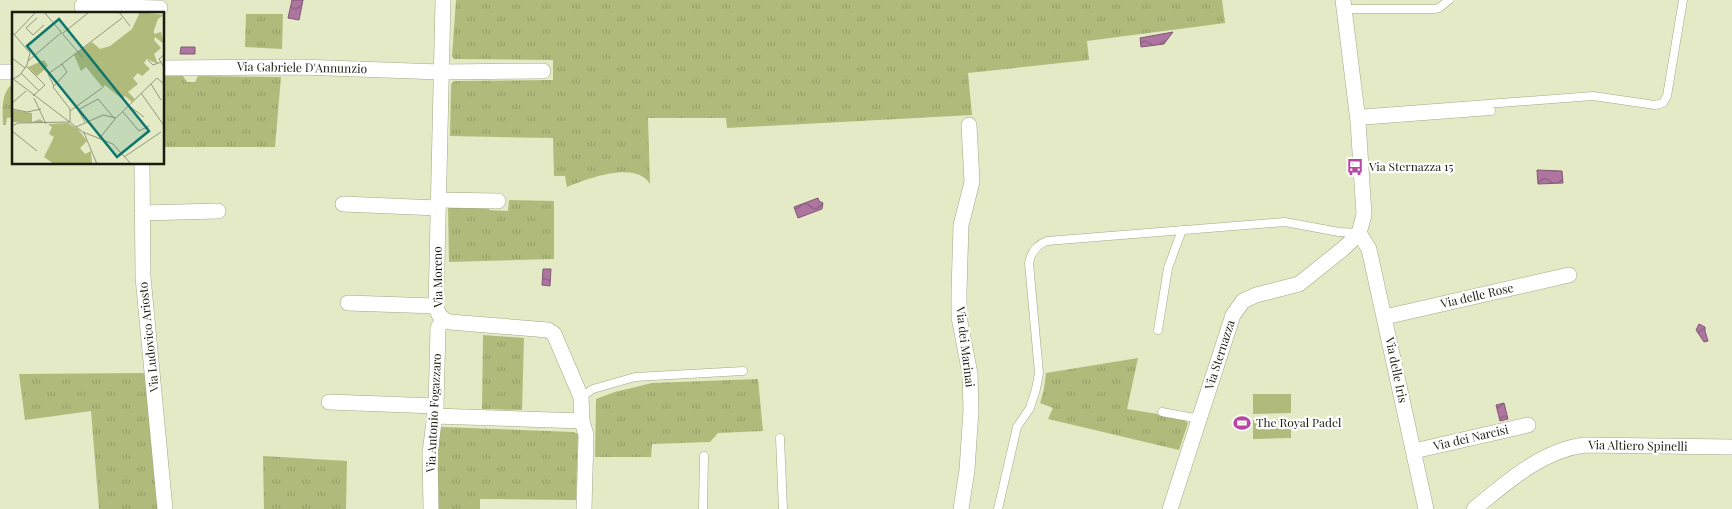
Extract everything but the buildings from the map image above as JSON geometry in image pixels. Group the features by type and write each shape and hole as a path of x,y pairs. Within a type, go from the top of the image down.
{"street":[{"name":"Via Moreno","path":"443,0 438,204 440,313 450,322 548,330 554,334 581,397 582,422 586,435 584,509"},
{"path":"1344,5 1357,117 1364,216 1359,233"},
{"path":"82,6 160,7"},
{"name":"Via Gabriele D'Annunzio","path":"165,68 300,67 441,72 544,71"},
{"name":"Via dei Marinai","path":"961,509 967,470 971,410 970,374 959,317 961,225 972,182 969,125"},
{"name":"Via Ludovico Ariosto","path":"142,165 143,277 165,509"},
{"path":"343,204 438,204 498,201"},
{"path":"142,213 218,211"},
{"name":"Via delle Iris","path":"1359,233 1369,249 1426,509"},
{"name":"Via Sternazza","path":"1170,509 1233,315 1243,301 1256,295 1298,284 1344,248 1359,233"},
{"name":"Via delle Rose","path":"1384,317 1569,275"},
{"path":"348,304 440,313"},
{"name":"Via Antonio Fogazzaro","path":"431,509 430,453 435,411 440,313"},
{"path":"330,402 582,422"},
{"name":"Via dei Narcisi","path":"1414,451 1528,425"},
{"name":"Via Altiero Spinelli","path":"1474,509 1528,468 1553,454 1574,446 1732,447"}],"lane":[{"path":"1344,5 1434,9 1439,8 1448,0"},
{"path":"1357,117 1593,96 1655,105 1663,102 1667,96 1683,0"},
{"path":"1357,117 1491,111"},
{"path":"998,509 1017,427 1030,408 1039,373 1029,263 1035,248 1040,243 1285,222 1339,232 1359,233"},
{"path":"1158,330 1168,268 1182,230"},
{"path":"581,397 593,389 635,377 743,371"},
{"path":"1162,412 1200,419"},
{"path":"780,438 783,509"},
{"path":"703,509 704,456"}],"green space":[{"path":"456,0 1222,0 1225,23 1087,41 1089,60 968,73 972,115 727,128 726,118 648,118 650,184 643,177 634,173 622,172 598,176 567,187 565,176 554,176 553,138 450,136 451,84 454,81 553,80 553,60 454,59 452,56"},
{"path":"246,14 283,14 282,49 245,47"},
{"path":"165,76 183,76 187,82 195,82 198,76 281,77 275,147 165,147"},
{"path":"12,85 12,117 7,118 6,125 3,125 4,96"},
{"path":"509,200 554,201 554,259 449,262 448,206 489,207 489,210 508,211"},
{"path":"483,335 524,338 522,410 482,409"},
{"path":"1138,358 1127,409 1182,418 1188,423 1179,450 1048,419 1053,408 1040,403 1046,373"},
{"path":"149,373 162,509 99,509 91,411 25,420 19,374"},
{"path":"758,379 763,431 718,433 710,442 652,444 651,457 595,457 596,399 615,392 652,383"},
{"path":"1253,394 1291,394 1291,413 1253,414"},
{"path":"1291,419 1291,438 1253,439 1253,420"},
{"path":"442,427 573,432 578,434 576,500 480,499 480,509 435,509 437,431"},
{"path":"263,456 347,461 346,509 264,509"}],"water":[{"path":"292,0 303,0 299,20 288,18"},
{"path":"1173,32 1164,44 1141,47 1140,38"},
{"path":"181,47 195,47 195,54 180,54"},
{"path":"1537,170 1562,171 1563,183 1538,184"},
{"path":"818,198 823,203 822,209 798,218 794,207"},
{"path":"543,269 551,269 550,286 542,285"},
{"path":"1699,324 1705,327 1708,341 1704,342 1696,330"},
{"path":"1504,403 1508,419 1500,421 1496,405"}],"place":[{"name":"Via Sternazza 15","path":"1355,167"},
{"name":"The Royal Padel","path":"1242,423"}]}
